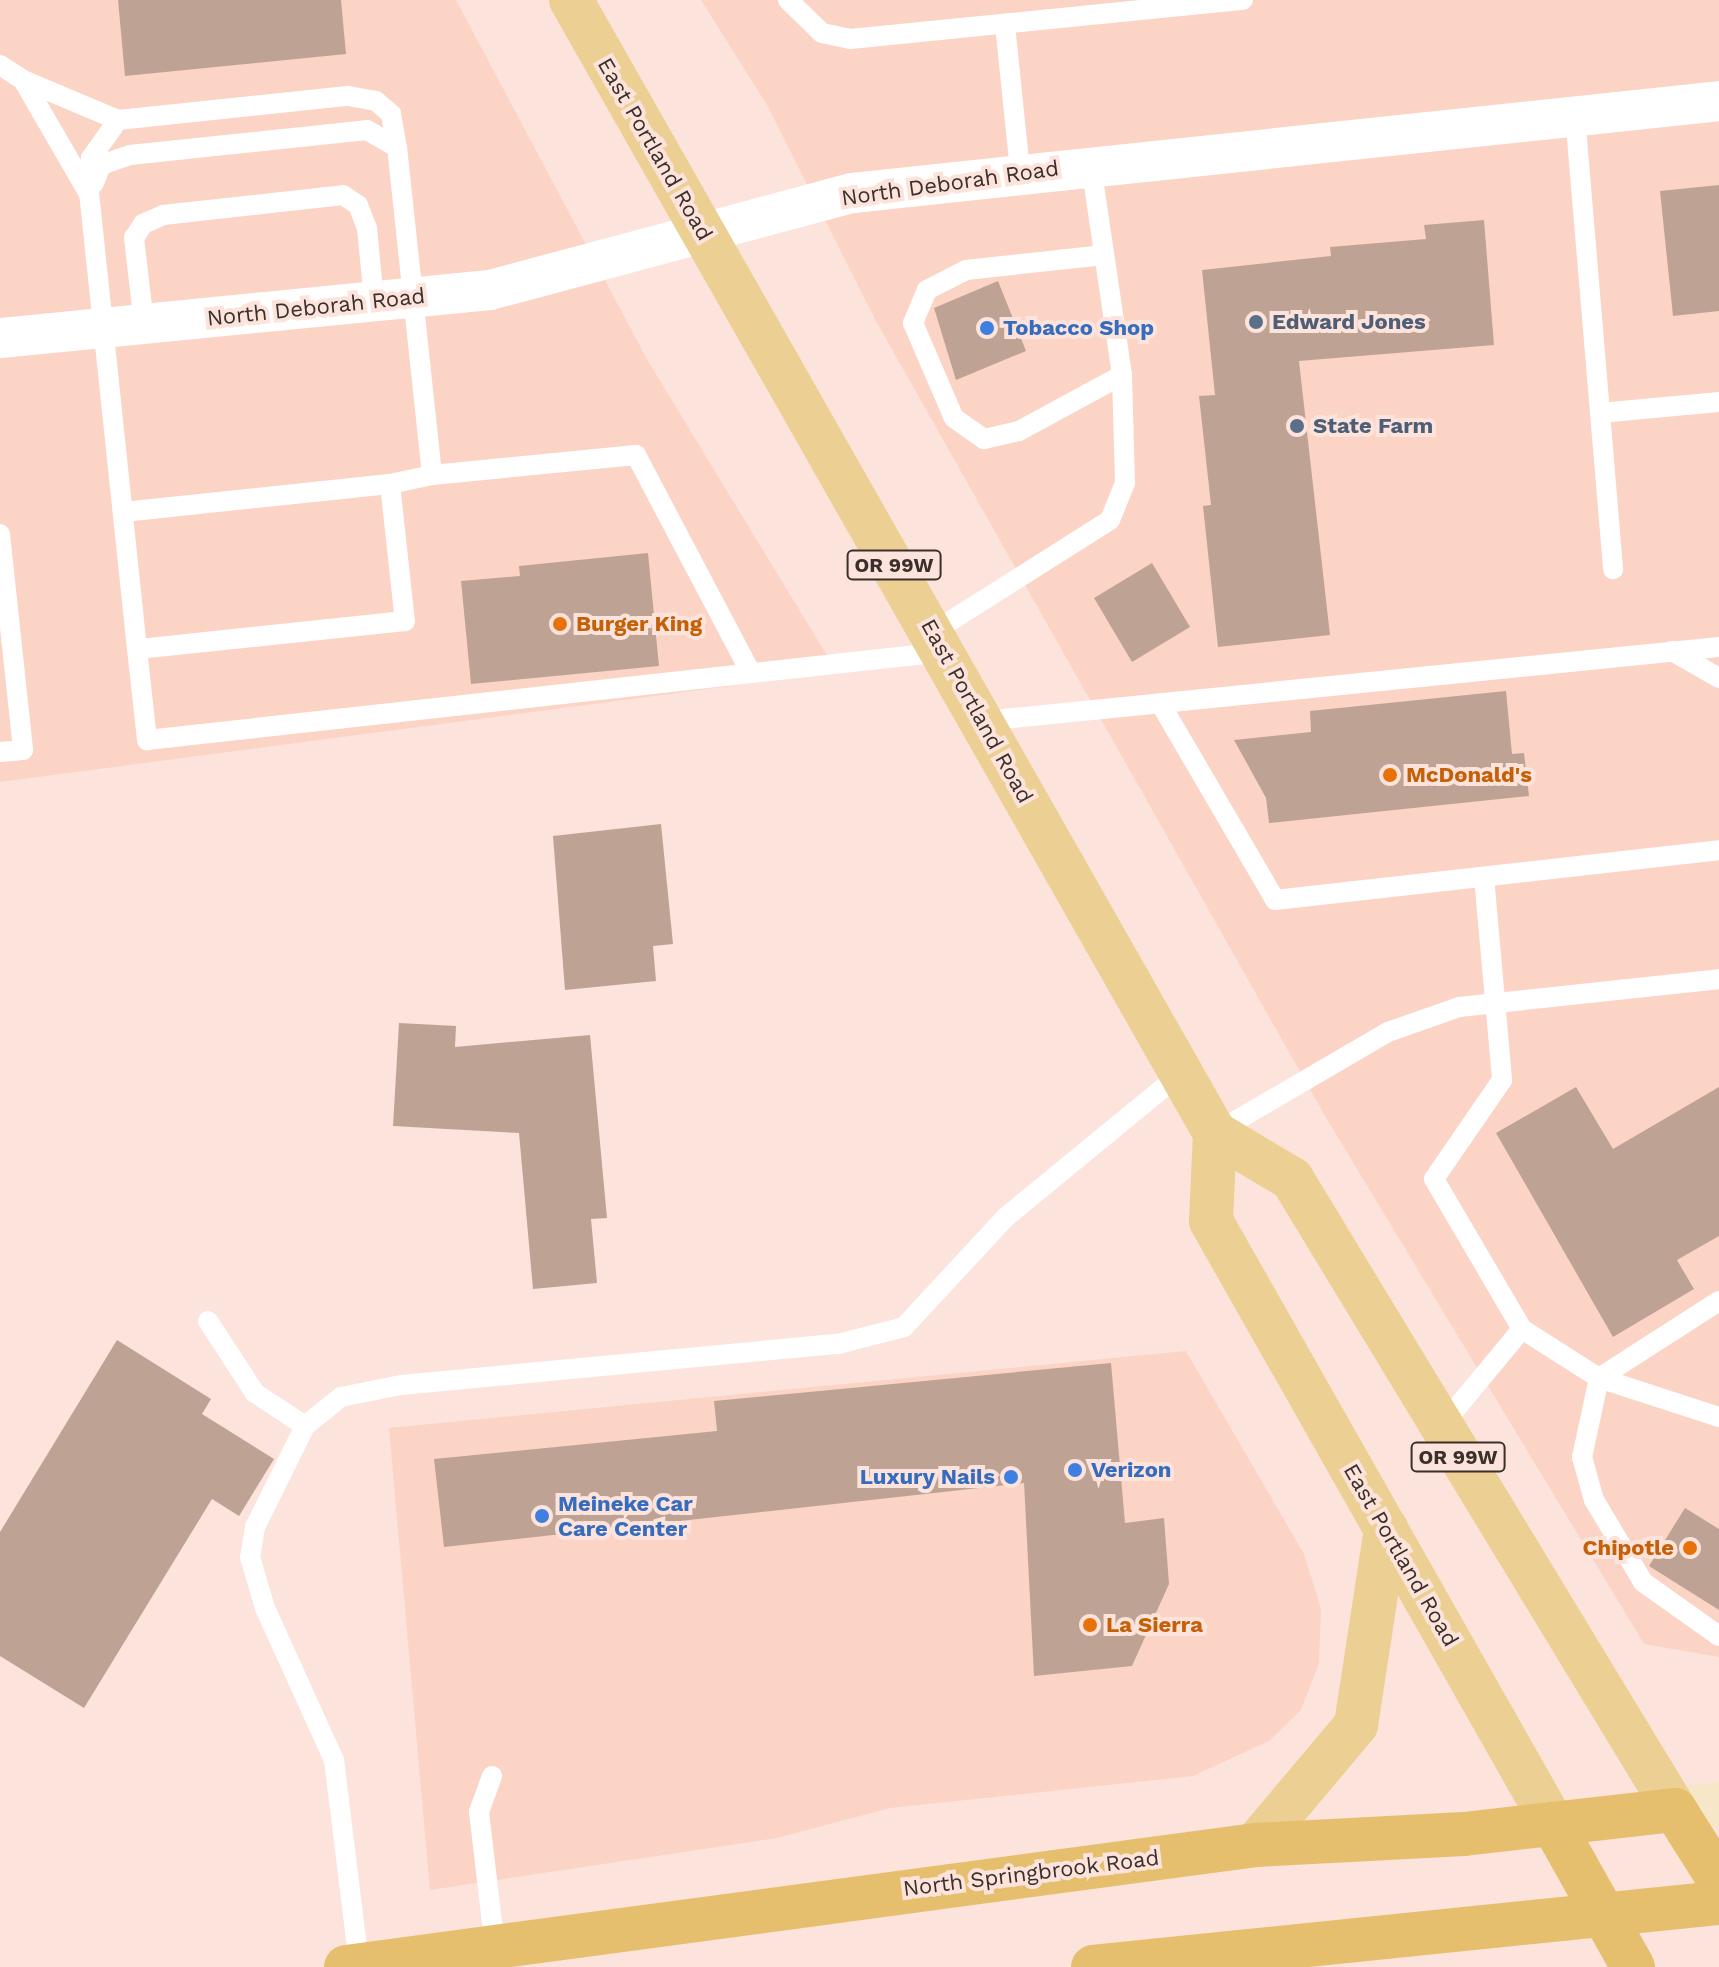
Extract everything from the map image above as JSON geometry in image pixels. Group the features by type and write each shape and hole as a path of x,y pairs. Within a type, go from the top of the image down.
{"highway":[{"name":"North Springbrook Road","path":"352,1966 497,1959 1255,1845 1553,1824 1675,1810"},
{"name":"East Portland Road","path":"1675,1810 1719,1880"},
{"name":"East Portland Road","path":"1553,1824 1633,1967"},
{"path":"1093,1967 1719,1903"}],"main road":[{"name":"East Portland Road","path":"571,0 939,642 1215,1133 1292,1179 1440,1428 1675,1810"},
{"name":"East Portland Road","path":"1215,1133 1211,1221 1553,1824"},
{"path":"1255,1845 1356,1725 1386,1528"},
{"name":"North Springbrook Road","path":"1675,1810 1719,1804"}],"street":[{"name":"North Deborah Road","path":"0,338 490,290 853,193 1020,170 1719,101"}],"lane":[{"path":"788,0 822,33 850,39 1243,0"},
{"path":"1005,25 1020,170"},
{"path":"0,65 23,80 118,120 348,96 376,101 391,114 397,147 393,299"},
{"path":"23,80 89,194"},
{"path":"1575,115 1613,569"},
{"path":"118,120 91,158 89,194 147,740 751,673 939,642 1110,520 1125,483 1122,375 1091,164"},
{"path":"89,194 101,165 112,158 367,130 397,147"},
{"path":"144,324 134,238 143,224 163,215 343,195 358,205 393,299 432,475"},
{"path":"1104,255 966,270 927,290 913,323 954,418 984,439 1019,431 1122,375"},
{"path":"1600,413 1719,402"},
{"path":"123,512 390,484 432,475 636,455 751,673"},
{"path":"137,649 405,621 390,484"},
{"path":"0,534 23,750 0,752"},
{"path":"983,721 1163,708 1719,647"},
{"path":"1672,651 1719,678"},
{"path":"1163,708 1275,900 1719,850"},
{"path":"1484,877 1502,1080 1434,1179 1522,1329 1599,1378 1719,1417"},
{"path":"1215,1133 1388,1032 1459,1007 1719,979"},
{"path":"352,1966 334,1760 265,1608 250,1557 255,1527 305,1426 341,1397 401,1385 838,1344 904,1327 1006,1217 1180,1074"},
{"path":"1719,1301 1599,1378 1582,1457 1594,1500 1643,1582 1719,1636"},
{"path":"208,1321 255,1393 305,1426"},
{"path":"1440,1428 1522,1329"},
{"path":"492,1776 479,1812 497,1959"}],"shaded area":[{"path":"0,0 456,0 648,361 837,672 0,782"},
{"path":"701,0 1719,0 1719,1657 1644,1644 1325,1116 876,321 767,105"},
{"path":"1186,1351 1304,1554 1321,1609 1319,1663 1301,1710 1269,1741 1193,1776 890,1808 777,1838 430,1890 389,1428"}],"building":[{"path":"118,0 341,0 346,54 125,76"},
{"path":"1719,185 1719,311 1673,316 1660,191"},
{"path":"1484,220 1494,345 1299,361 1330,635 1218,647 1203,506 1211,505 1199,396 1215,395 1202,270 1331,256 1330,247 1426,239 1424,225"},
{"path":"998,281 1026,351 956,380 934,308"},
{"name":"Burger King","path":"648,553 659,666 471,684 461,581 520,576 519,566"},
{"path":"1152,563 1190,627 1132,662 1094,598"},
{"name":"McDonald's","path":"1506,691 1512,754 1524,753 1529,796 1269,823 1266,798 1234,740 1311,732 1310,711"},
{"path":"661,824 673,944 653,946 656,981 565,990 553,836"},
{"path":"399,1023 456,1026 455,1047 590,1035 607,1218 591,1219 597,1283 533,1289 519,1133 393,1126"},
{"path":"1576,1087 1613,1149 1719,1087 1719,1236 1677,1260 1694,1289 1613,1337 1496,1133"},
{"path":"117,1340 211,1399 202,1414 274,1459 239,1516 212,1499 84,1708 0,1656 0,1532"},
{"path":"1111,1363 1125,1523 1164,1518 1169,1584 1132,1666 1034,1676 1024,1483 444,1547 434,1459 717,1431 714,1401"},
{"name":"Chipotle","path":"1685,1508 1719,1529 1719,1610 1649,1566"}],"place":[{"name":"Edward Jones","path":"1256,322"},
{"name":"Tobacco Shop","path":"987,328"},
{"name":"State Farm","path":"1297,426"},
{"name":"Burger King","path":"560,624"},
{"name":"McDonald's","path":"1390,775"},
{"name":"Verizon","path":"1075,1470"},
{"name":"Luxury Nails","path":"1011,1477"},
{"name":"Meineke Car Care Center","path":"542,1516"},
{"name":"Chipotle","path":"1690,1548"},
{"name":"La Sierra","path":"1090,1625"}]}
